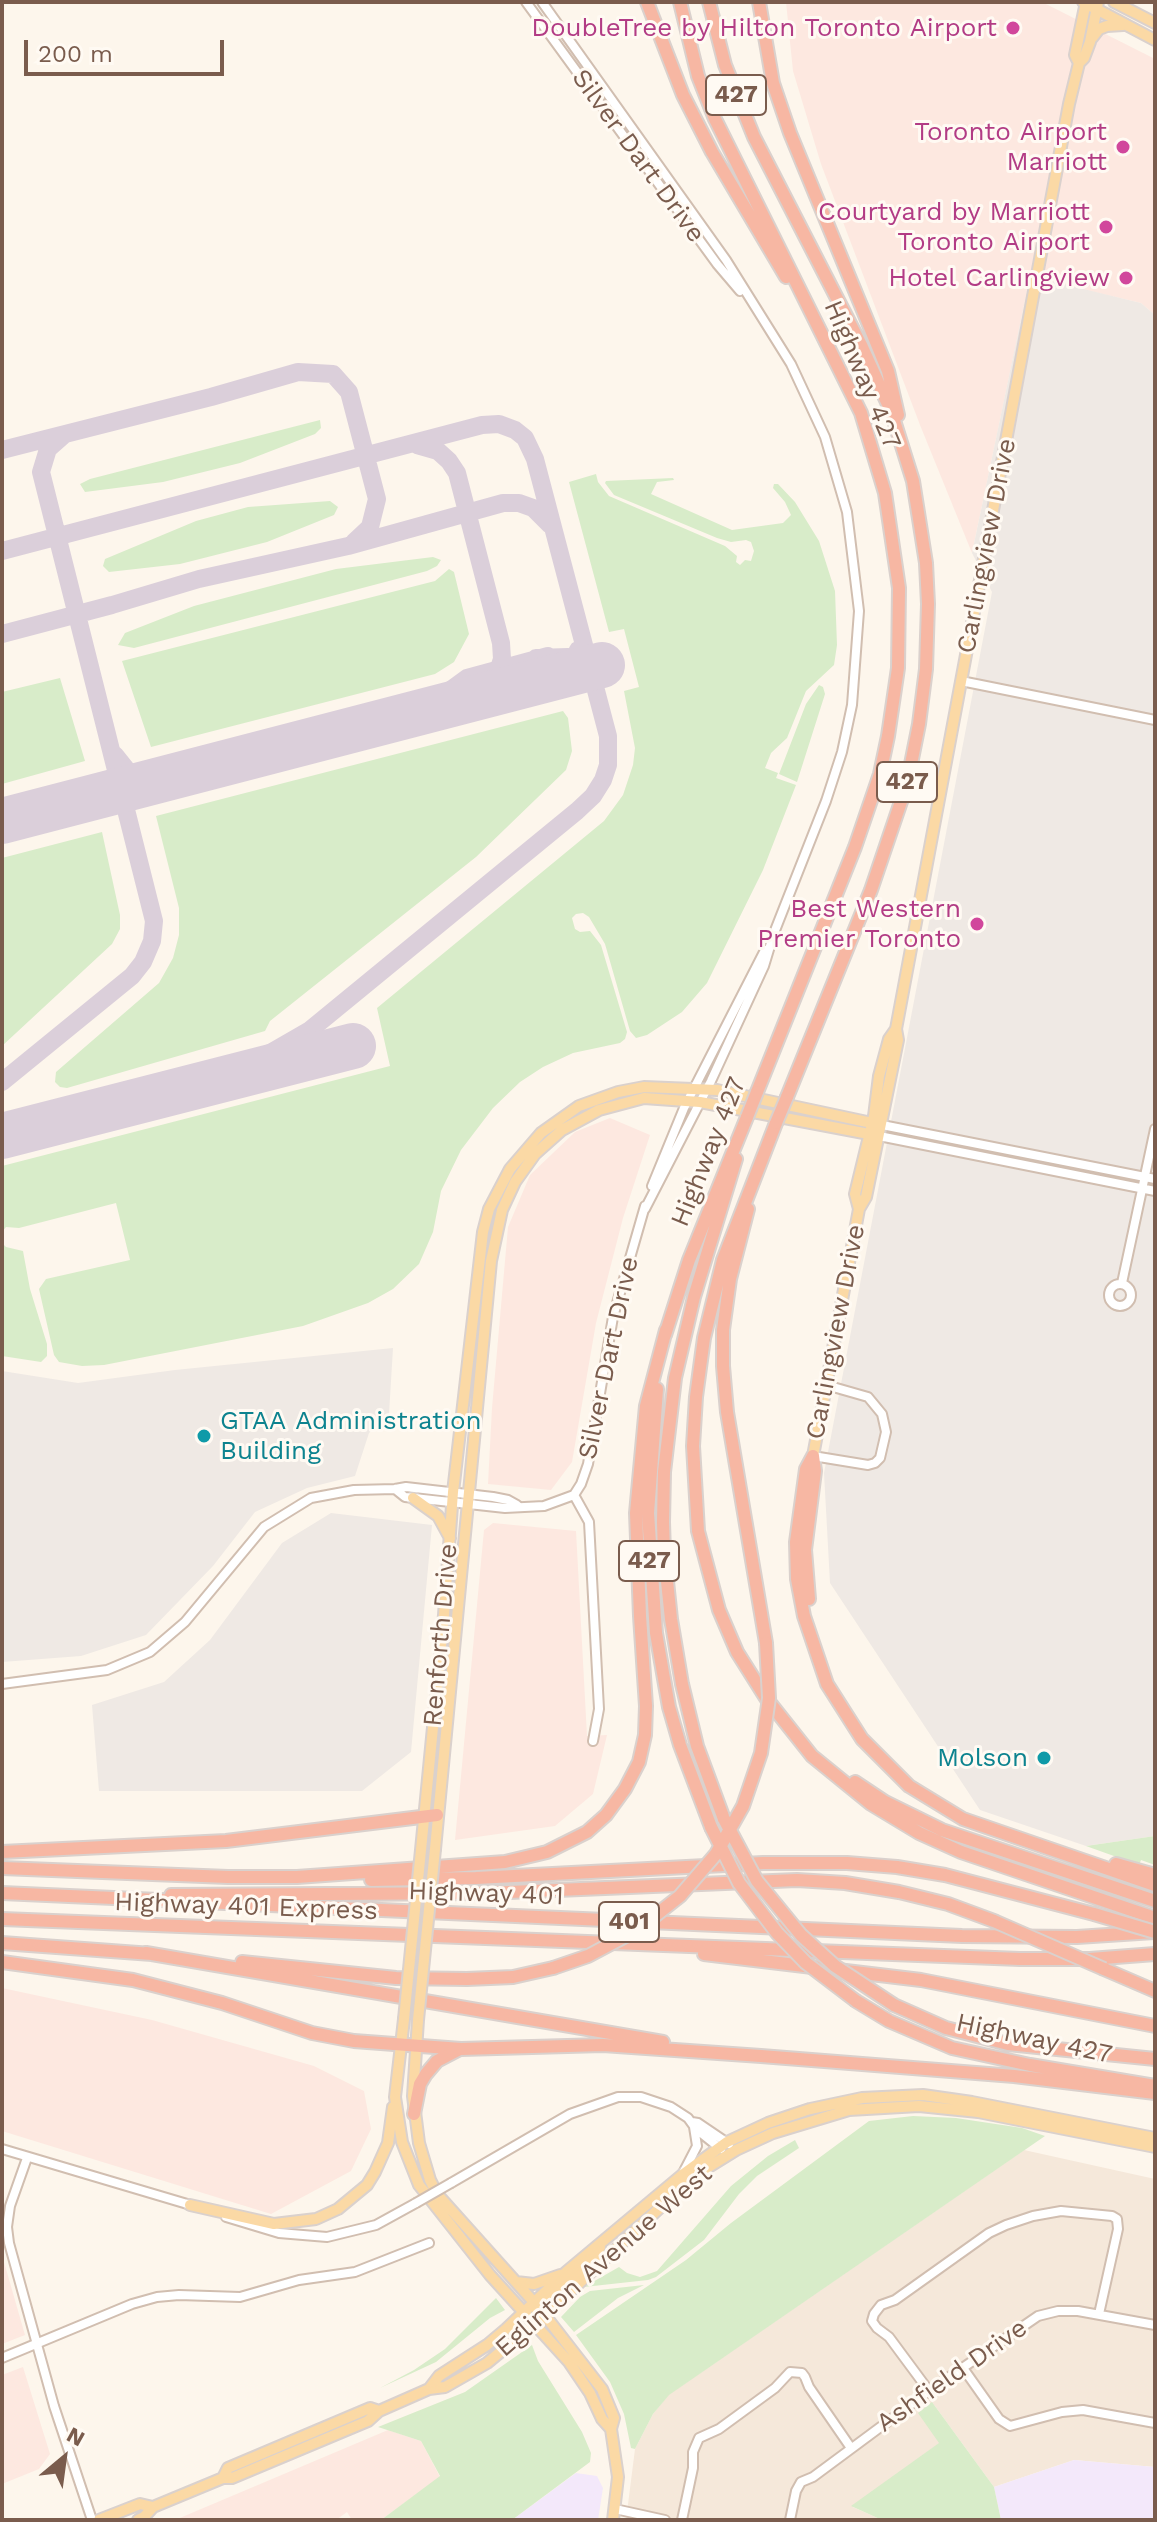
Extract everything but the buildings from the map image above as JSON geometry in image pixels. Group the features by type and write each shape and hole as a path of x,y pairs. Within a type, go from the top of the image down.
{"highway":[{"path":"647,2 683,95 712,152 835,358"},
{"name":"Highway 427","path":"680,2 694,62 715,119 861,413 885,493 899,588 898,668 888,736 870,806 689,1260 666,1330 649,1467 648,1527 652,1597 669,1707 689,1773 739,1883 770,1925 806,1963 856,2001 889,2021 952,2048 1016,2063 1155,2086"},
{"name":"Highway 427","path":"709,2 725,65 754,137 861,345 905,449 921,522 928,604 926,669 907,784 885,852 730,1238 710,1311 696,1397 693,1446 698,1531 719,1610 737,1652 812,1756 841,1782 919,1833 982,1860 1155,1918"},
{"path":"759,2 773,83 790,133 888,371 905,449"},
{"path":"765,30 769,2"},
{"path":"745,1121 733,1174 684,1334 673,1391 664,1484 664,1553 682,1684 697,1746 724,1819 751,1871 785,1918 835,1966 894,2005 946,2028 1008,2044 1155,2059"},
{"path":"2,1943 146,1953 396,1978 513,1977 553,1968 605,1949 637,1930 680,1896 716,1854 743,1806 761,1753 769,1698 766,1643 727,1412 723,1366 723,1330 730,1279 766,1148"},
{"path":"297,1877 475,1866 525,1859 579,1837 606,1815 619,1799 639,1762 645,1735 646,1694 636,1513 646,1406 666,1330"},
{"path":"813,1456 815,1471 805,1550 808,1595 825,1659 841,1694 865,1731 912,1779 961,1810 1019,1834 1155,1875"},
{"path":"813,1456 806,1469 796,1542 797,1579 804,1616 827,1684 862,1739 909,1786 963,1819 1155,1885"},
{"path":"791,1729 860,1786 926,1823 982,1845 1155,1901"},
{"path":"2,1852 226,1841 431,1816"},
{"path":"2,1868 352,1880 824,1862 897,1867 945,1875 1155,1932"},
{"path":"103,1898 198,1894 485,1893 797,1880 845,1883 948,1904 1155,1991"},
{"name":"Highway 401 Express","path":"2,1893 103,1898"},
{"name":"Highway 401","path":"103,1898 962,1936 1077,1937 1155,1932"},
{"name":"Highway 401 Express","path":"2,1919 633,1944"},
{"path":"633,1944 936,1982 1155,2026"},
{"name":"401","path":"633,1944 1020,1959 1090,1959 1155,1954"},
{"path":"146,1953 619,2036 761,2056"},
{"path":"2,1962 133,1980 222,2003 312,2033 352,2041 461,2049 603,2045 1014,2076 1155,2093"},
{"path":"414,2114 420,2084 426,2074 437,2061 461,2049"}],"main road":[{"path":"1114,2 1155,23"},
{"path":"1090,4 1155,40"},
{"name":"Carlingview Drive","path":"813,1456 859,1209 855,1194 875,1129 889,1039 896,1029 1079,63 1090,42 1090,4"},
{"name":"Carlingview Drive","path":"1079,63 1075,55 1090,4"},
{"path":"1090,42 1102,28 1125,25"},
{"name":"Renforth Drive","path":"614,2515 618,2469 611,2429 614,2418 602,2389 540,2309 437,2194 423,2158 414,2114 413,2080 435,1849 431,1816 453,1497 483,1232 499,1187 541,1133 579,1106 618,1092 644,1087 701,1088 875,1129"},
{"name":"Renforth Drive","path":"611,2429 602,2419 580,2377 490,2275 419,2185 402,2142 395,2097 421,1850 431,1816 469,1499 491,1261 502,1210 529,1162 549,1141 590,1114 622,1102 644,1098 694,1101 875,1129"},
{"path":"413,1498 438,1516 451,1539"},
{"name":"Eglinton Avenue West","path":"138,2520 153,2507 223,2478 228,2468 370,2408 379,2411 429,2389 445,2387 487,2363 598,2255 602,2242 621,2225 682,2175 768,2123 810,2109 862,2098 912,2095 972,2102 1155,2138"},
{"path":"190,2205 274,2224 316,2219 338,2209 367,2185 380,2164 391,2131 395,2097"},
{"name":"Eglinton Avenue West","path":"540,2309 566,2272 629,2236 727,2149 813,2119 849,2110 919,2106 978,2112 1155,2147"},
{"path":"516,2282 534,2284 566,2272"},
{"name":"Eglinton Avenue West","path":"99,2520 140,2504 153,2507"}],"street":[{"name":"Silver Dart Drive","path":"526,2 717,264 755,307"},
{"name":"Silver Dart Drive","path":"542,2 726,260 791,364 825,437 847,512 859,611 852,705 842,752 826,801 774,933 645,1209 613,1317 588,1464 574,1495 589,1522 599,1709 593,1741"},
{"path":"605,110 614,103"},
{"path":"961,681 1155,720"},
{"path":"875,1129 1155,1179"},
{"path":"875,1129 1155,1191"},
{"path":"1122,1283 1155,1129"},
{"path":"813,1456 868,1465 880,1458 886,1432 882,1414 868,1397 826,1385"},
{"path":"2,1684 107,1670 135,1660 167,1639 185,1622 256,1535 298,1503 311,1498 341,1491 406,1487 453,1497 508,1500 518,1506 544,1506 557,1504 574,1495"},
{"path":"395,1489 405,1497 453,1497"},
{"path":"2,2149 190,2205 261,2230 327,2237 376,2225 570,2114 618,2097 641,2097 671,2107 692,2122 696,2129 727,2149"},
{"path":"682,2175 697,2146 692,2122"},
{"path":"27,2158 13,2195 7,2229 54,2406 92,2520"},
{"path":"929,2391 889,2337 877,2328 872,2321 874,2314 881,2305 895,2300 989,2233 1006,2225 1061,2211 1117,2219 1118,2229 1099,2314"},
{"path":"2,2358 132,2304 157,2297 240,2297 299,2280 355,2272 429,2243"},
{"name":"Ashfield Drive","path":"790,2520 797,2487 1038,2316 1067,2310 1155,2325"},
{"path":"963,2368 999,2419 1010,2426 1074,2410 1102,2411 1155,2423"},
{"path":"682,2520 693,2468 693,2452 699,2438 719,2429 775,2388 790,2372 802,2373 851,2448"},
{"path":"614,2515 665,2520"}],"shaded area":[{"path":"786,2 1042,2 1155,59 1155,315 1141,303 1030,277 972,553 821,164 793,71"},
{"path":"1030,276 1141,303 1155,315 1155,1836 1086,1846 980,1810 830,1583 824,1473 992,592 972,553"},
{"path":"610,1118 650,1135 623,1218 596,1323 572,1462 551,1490 488,1484 508,1227 530,1175 575,1132"},
{"path":"393,1348 389,1414 369,1433 355,1476 307,1488 255,1512 213,1566 146,1635 81,1656 2,1662 2,1371 78,1383"},
{"path":"331,1513 432,1525 411,1752 362,1791 99,1791 92,1705 164,1682 210,1640 282,1543"},
{"path":"493,1523 576,1531 587,1736 607,1735 593,1794 555,1826 455,1840 484,1530"},
{"path":"2,1988 152,2020 314,2066 364,2091 371,2129 351,2171 271,2214 2,2131"},
{"path":"1024,2150 1155,2179 1155,2467 1074,2460 994,2487 932,2402 940,2443 853,2507 882,2520 626,2520 635,2449 653,2414 668,2395"},
{"path":"2,2255 25,2335 2,2344"},
{"path":"23,2367 50,2454 39,2469 2,2484 2,2375"},
{"path":"388,2430 421,2441 440,2477 381,2520 352,2520 347,2512 336,2520 175,2520"},
{"path":"1074,2460 1155,2467 1155,2520 1001,2520 994,2487"},
{"path":"576,2473 597,2476 603,2488 598,2520 512,2520"}],"green space":[{"path":"320,420 321,428 315,434 240,463 163,482 85,492 80,484 90,479"},
{"path":"596,474 609,496 725,546 737,556 736,562 740,565 745,560 751,561 754,551 751,542 717,538 614,495 605,483 673,478 657,482 651,494 732,530 783,523 791,515 773,488 774,484 778,484 795,502 819,541 835,591 837,645 834,665 806,691 787,738 771,753 765,768 778,773 776,778 796,785 763,870 707,983 682,1012 647,1035 636,1038 630,1031 605,944 589,917 583,913 576,914 572,918 575,929 590,931 601,945 627,1032 625,1039 620,1043 573,1053 543,1067 520,1082 493,1108 461,1150 441,1191 433,1232 419,1264 393,1289 368,1303 303,1326 104,1365 82,1366 59,1362 54,1355 39,1289 46,1279 130,1260 116,1203 19,1228 6,1227 2,1232 2,1166 390,1066 377,1008 604,821 623,795 635,748 624,691 639,687 624,629 609,632 569,482"},
{"path":"330,501 338,507 334,515 267,542 180,564 109,572 103,566 105,559 196,521 248,507"},
{"path":"433,557 441,560 427,571 134,648 118,645 125,633 194,606 336,569"},
{"path":"449,569 454,572 469,634 454,662 435,674 151,747 122,661 435,581"},
{"path":"60,678 85,761 2,784 2,692"},
{"path":"819,685 825,694 797,782 779,774 806,704"},
{"path":"563,711 568,718 572,751 566,770 476,857 270,1021 265,1031 67,1088 55,1082 56,1072 159,983 173,958 179,935 179,908 156,816"},
{"path":"102,832 120,915 120,929 112,944 2,1046 2,858"},
{"path":"2,1243 23,1251 30,1289 47,1344 47,1356 41,1362 2,1356"},
{"path":"1155,1836 1155,1865 1141,1860 1139,1865 1086,1846"},
{"path":"913,2116 956,2118 1022,2128 1045,2136 669,2395 653,2414 635,2449 631,2448 624,2414 610,2382 576,2335 686,2260 869,2121"},
{"path":"795,2140 799,2148 757,2176 704,2240 656,2277 584,2287 619,2267 640,2277 657,2271 731,2186 768,2156"},
{"path":"644,2285 618,2298 574,2332 561,2317 590,2291"},
{"path":"496,2298 505,2310 490,2318 436,2362 380,2388 445,2349"},
{"path":"532,2345 538,2361 582,2432 591,2453 590,2462 512,2520 381,2520 440,2476 421,2441 378,2427 465,2392"},
{"path":"932,2402 994,2487 1001,2520 882,2520 851,2506 939,2443 918,2413"}],"taxiway":[{"path":"2,450 298,372 333,374 349,392 377,499 370,527 354,542"},
{"path":"2,551 482,425 499,424 515,430 525,438 535,459 608,736 608,765 603,780 593,796 577,811 310,1030 251,1064 151,1098"},
{"path":"2,1082 132,976 143,962 152,941 154,921 41,472 48,449 65,434"},
{"path":"417,445 438,451 457,473 501,643 502,659 497,674 482,692 465,701"},
{"path":"2,634 199,579 348,546 503,503 519,503 533,508 550,525"},
{"path":"558,677 571,665 578,650"},
{"path":"419,713 467,678 548,656"},
{"path":"536,658 568,657 581,665 591,677"},
{"path":"115,755 127,770 139,777 157,781"}],"runway":[{"path":"2,821 602,665"},
{"path":"2,1136 353,1046"}],"place":[{"name":"DoubleTree by Hilton Toronto Airport","path":"1013,28"},
{"name":"Toronto Airport Marriott","path":"1123,147"},
{"name":"Courtyard by Marriott Toronto Airport","path":"1106,227"},
{"name":"Hotel Carlingview","path":"1126,278"},
{"name":"Best Western Premier Toronto","path":"977,924"},
{"name":"GTAA Administration Building","path":"204,1436"},
{"name":"Molson","path":"1044,1758"}]}
